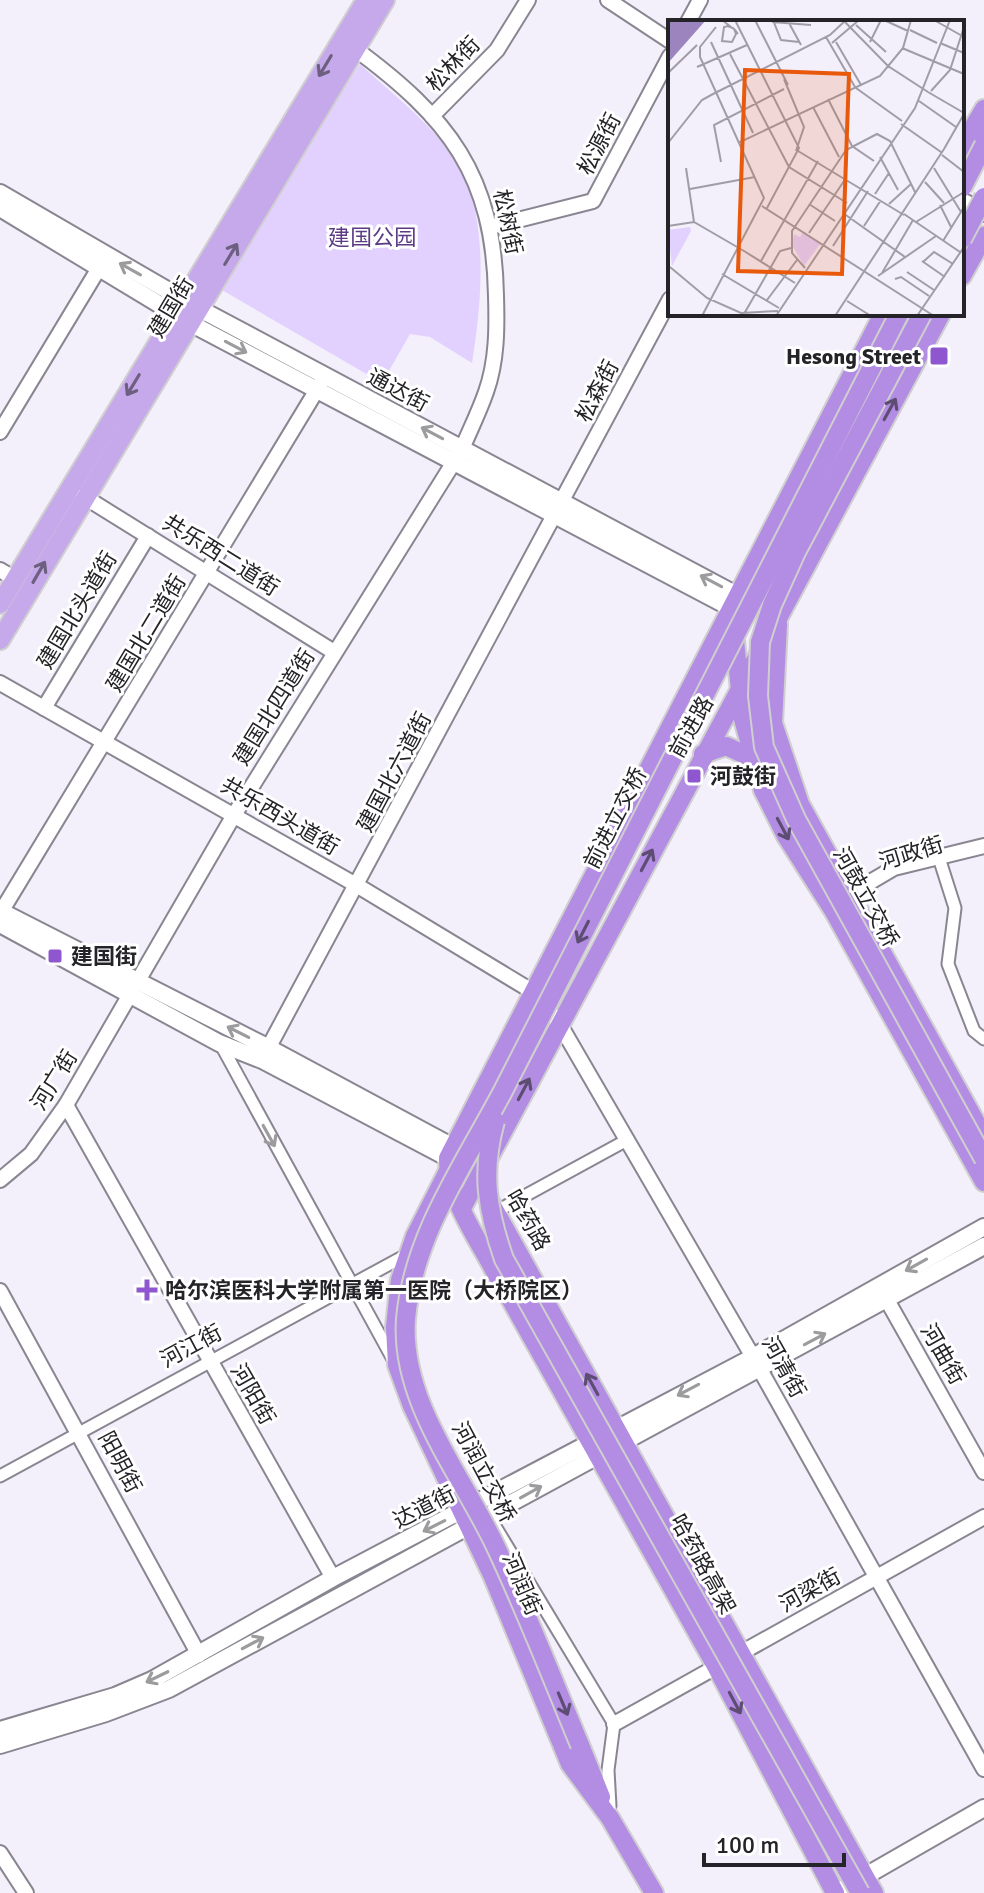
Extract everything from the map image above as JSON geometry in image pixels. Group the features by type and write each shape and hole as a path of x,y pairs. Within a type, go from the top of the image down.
{"highway":[{"path":"964,143 984,109"},
{"path":"964,162 984,136"},
{"path":"964,184 984,145"},
{"path":"964,235 984,195"},
{"path":"964,272 984,236"},
{"name":"前进路","path":"759,552 777,500 869,316"},
{"name":"前进路","path":"450,1159 882,316"},
{"name":"前进立交桥","path":"403,1359 407,1312 426,1238 898,316"},
{"name":"河鼓立交桥","path":"921,316 796,552 760,642 758,696 764,747 796,819 984,1159"},
{"name":"前进路","path":"462,1208 940,316"},
{"path":"734,602 740,689 752,758 786,836 833,910 984,1182"},
{"path":"779,620 773,723 778,748 800,804 984,1137"},
{"path":"703,754 726,746 752,758"},
{"name":"哈药路高架","path":"503,1091 485,1171 489,1216 504,1259 866,1888"},
{"path":"450,1159 462,1208 493,1268 716,1666 836,1893"},
{"path":"408,1254 450,1159"},
{"name":"哈药路","path":"450,1159 476,1181 497,1211 742,1652 866,1888"},
{"name":"河润街","path":"408,1254 397,1295 403,1359 412,1406 467,1519 570,1764 610,1818 654,1893"},
{"name":"河润立交桥","path":"403,1359 425,1409 496,1547 610,1818"}],"main road":[{"name":"建国街","path":"0,640 366,0"},
{"name":"建国街","path":"0,604 8,574 187,311 385,0"},
{"path":"964,181 984,195"},
{"name":"通达街","path":"0,193 187,311"},
{"path":"964,202 984,213"},
{"name":"通达街","path":"0,208 99,268 187,311 734,602 779,620"},
{"name":"哈药路","path":"0,916 265,1054 450,1159"},
{"name":"哈药路","path":"135,988 219,1043 265,1054"},
{"path":"756,1363 984,1227"},
{"path":"756,1363 887,1300 984,1246"},
{"name":"达道街","path":"0,1745 106,1713 169,1689 467,1519 756,1363"},
{"name":"达道街","path":"0,1730 115,1696 199,1655 333,1578 467,1519 489,1515 596,1448"},
{"path":"836,1893 866,1888 984,1808"}],"street":[{"name":"松林街","path":"432,116 497,50 528,0"},
{"path":"608,0 668,40"},
{"path":"689,20 700,0"},
{"name":"松树街","path":"354,48 385,71 432,116 464,157 480,189 490,227 496,276 495,355 487,391 458,455"},
{"name":"松源街","path":"490,227 593,201 668,60"},
{"path":"0,432 99,268"},
{"name":"松森街","path":"559,509 668,303"},
{"name":"建国北二道街","path":"0,916 321,382"},
{"name":"建国北四道街","path":"135,988 234,815 458,455"},
{"name":"共乐西二道街","path":"83,496 334,652"},
{"name":"建国北六道街","path":"265,1054 559,509"},
{"name":"建国北头道街","path":"44,708 148,536"},
{"name":"共乐西头道街","path":"0,683 358,886 535,993"},
{"name":"河政街","path":"833,910 851,894 894,868 984,846"},
{"name":"河政街","path":"851,894 899,875 984,856"},
{"path":"941,864 955,908 948,964 974,1031 984,1039"},
{"name":"河广街","path":"0,1180 31,1154 66,1105 135,988"},
{"name":"河清街","path":"535,993 559,1023 627,1140 984,1769"},
{"name":"河润街","path":"219,1043 352,1285 403,1359"},
{"name":"河阳街","path":"66,1105 333,1578"},
{"path":"497,1211 627,1140"},
{"name":"河江街","path":"0,1476 408,1254"},
{"name":"阳明街","path":"0,1291 199,1655"},
{"name":"河曲街","path":"887,1300 984,1472"},
{"name":"河润街","path":"489,1515 614,1724 608,1770 610,1818"},
{"name":"河梁街","path":"614,1724 984,1517"},
{"path":"0,1853 26,1893"}],"green space":[{"name":"建国公园","path":"360,64 420,118 452,155 473,202 480,256 479,312 472,363 430,337 410,334 382,383 215,286"}],"place":[{"name":"Hesong Street","path":"939,356"},
{"name":"河鼓街","path":"694,776"},
{"name":"建国街","path":"55,956"},
{"name":"哈尔滨医科大学附属第一医院（大桥院区）","path":"147,1290"}]}
